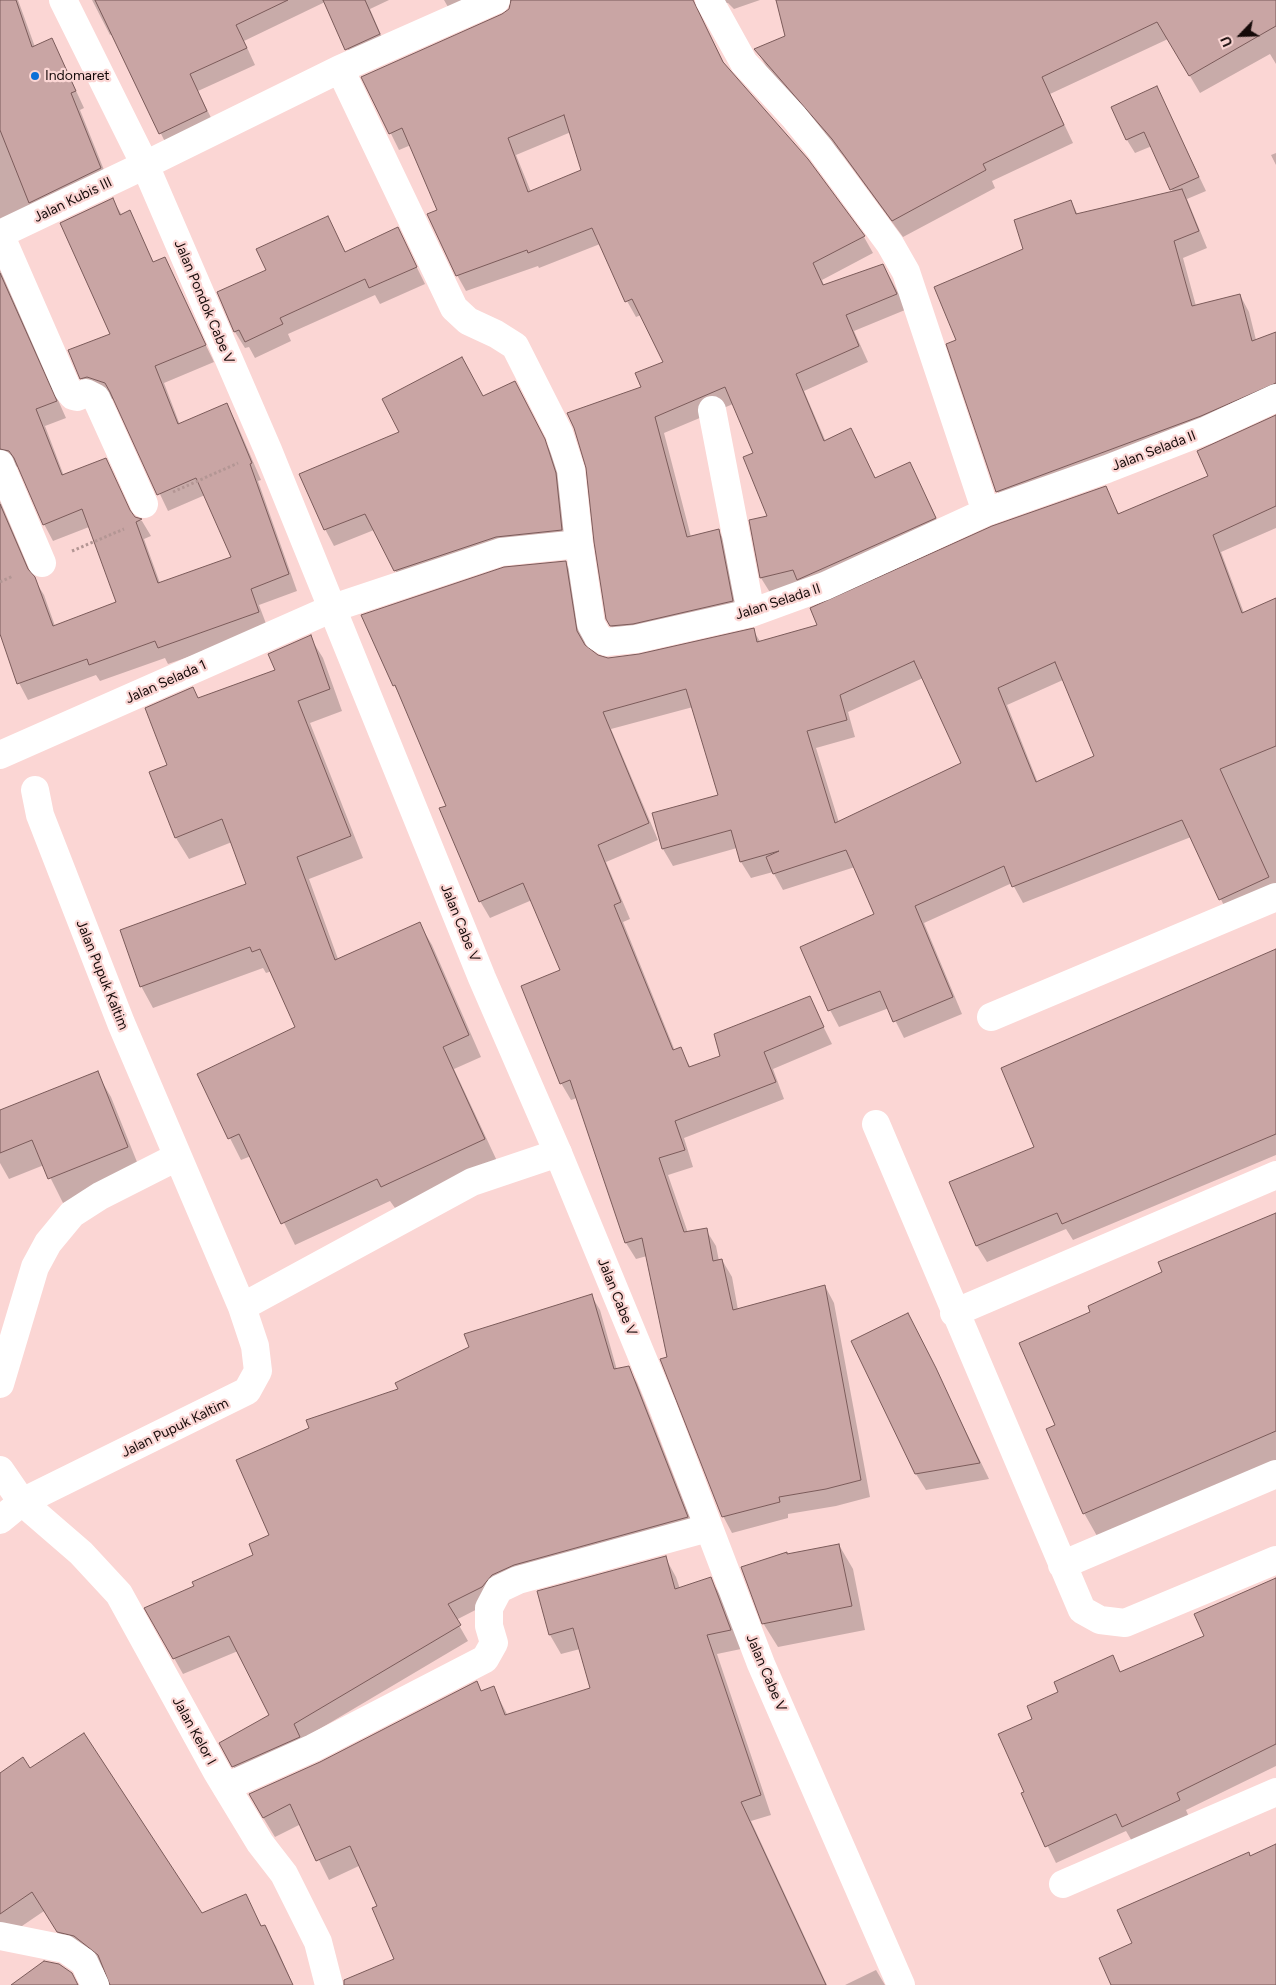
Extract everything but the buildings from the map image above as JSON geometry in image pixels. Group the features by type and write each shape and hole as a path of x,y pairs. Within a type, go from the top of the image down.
{"street":[{"name":"Jalan Pondok Cabe V","path":"63,0 145,165 268,450 333,608"},
{"name":"Jalan Kubis III","path":"0,234 340,69 496,0"},
{"path":"709,0 744,63 794,117 820,149 890,244 906,272 986,512"},
{"path":"333,608 501,552 579,544 571,470 559,433 515,346 496,334 468,321 454,308 340,69"},
{"path":"0,234 68,390 73,396 77,397 86,393 96,398 144,504"},
{"name":"Jalan Selada II","path":"579,544 591,624 598,637 606,642 636,639 751,613 825,586 986,512 1107,469 1207,430 1276,398"},
{"path":"712,410 751,613"},
{"path":"0,464 42,563"},
{"name":"Jalan Selada 1","path":"0,755 333,608"},
{"name":"Jalan Cabe V","path":"333,608 482,978 558,1153 662,1405 761,1664 901,1985"},
{"name":"Jalan Pupuk Kaltim","path":"0,1520 22,1502 247,1391 258,1371 255,1346 242,1307 177,1156 76,909 40,815 35,790"},
{"path":"991,1017 1276,897"},
{"path":"876,1124 954,1313 1082,1610 1100,1620 1125,1623 1276,1560"},
{"path":"242,1307 472,1182 558,1153"},
{"path":"0,1384 35,1267 48,1242 72,1214 100,1196 177,1156"},
{"path":"954,1313 1276,1175"},
{"path":"0,1470 22,1502"},
{"path":"1062,1565 1276,1474"},
{"name":"Jalan Kelor I","path":"22,1502 81,1553 119,1594 226,1787 260,1843 284,1874 318,1942 329,1985"},
{"path":"226,1787 313,1748 485,1660 494,1643 488,1626 489,1608 499,1589 518,1580 708,1528"},
{"path":"1063,1884 1276,1792"},
{"path":"0,1936 66,1949 84,1962 95,1985"}],"place":[{"name":"Indomaret","path":"35,76"}]}
